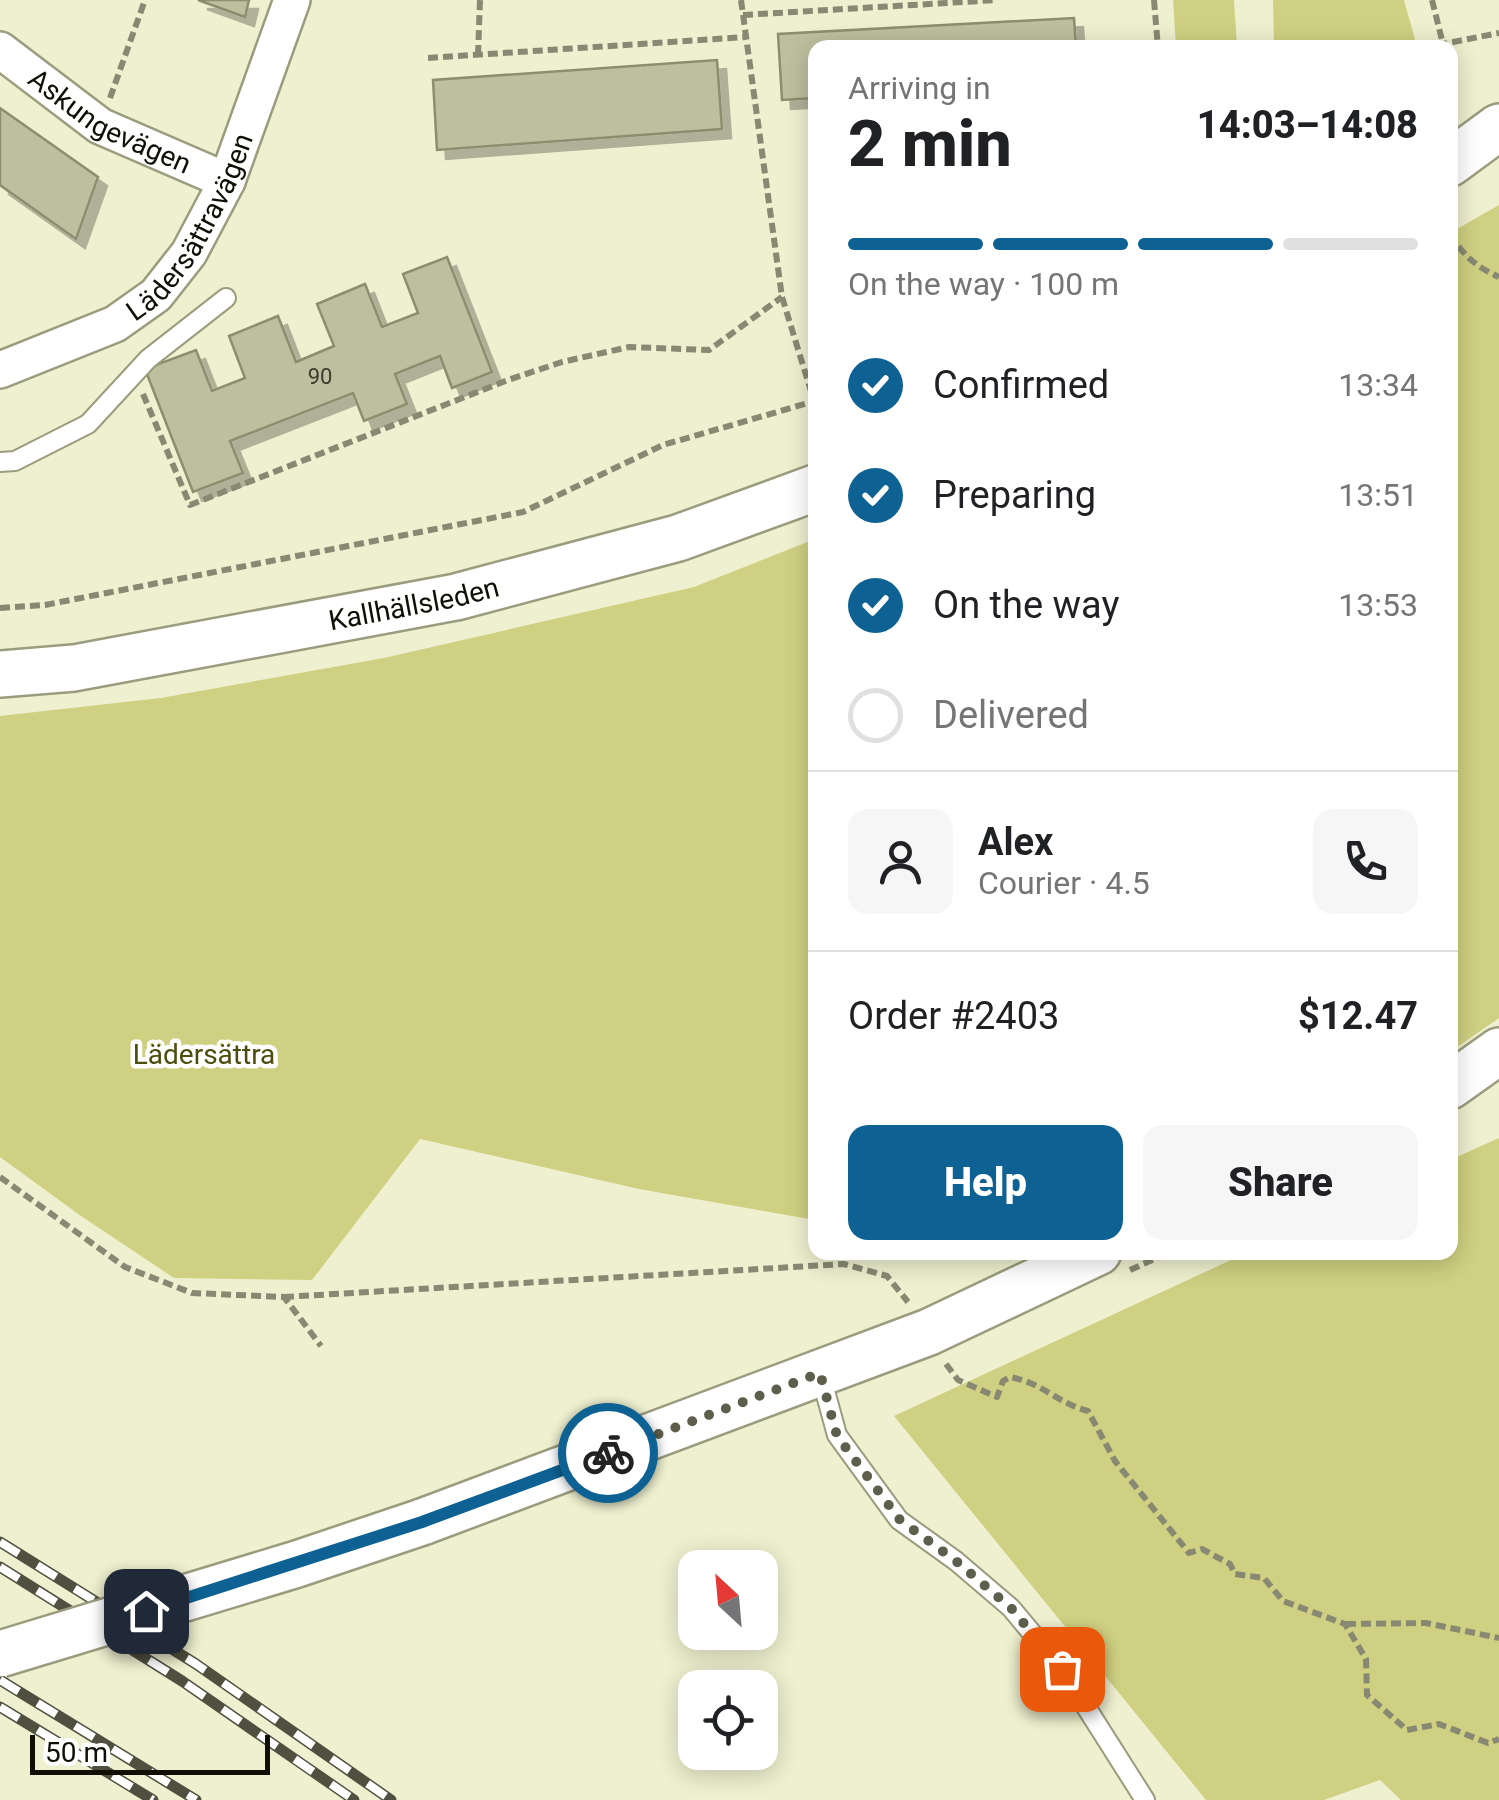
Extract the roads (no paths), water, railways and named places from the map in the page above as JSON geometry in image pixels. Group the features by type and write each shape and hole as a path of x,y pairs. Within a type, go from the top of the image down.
{"street":[{"name":"Lädersättravägen","path":"0,370 115,324 156,295 189,253 226,182 292,0"},
{"name":"Askungevägen","path":"0,50 100,126 226,182"},
{"path":"1458,157 1499,126"},
{"path":"1458,181 1499,158"},
{"name":"Kallhällsleden","path":"0,674 74,668 456,597 678,538 808,491"},
{"path":"1458,1080 1499,1051"},
{"path":"0,1654 422,1522 820,1373 934,1344 1084,1260"}],"lane":[{"path":"0,462 15,461 88,424 148,359 226,298"},
{"path":"820,1373 837,1436 900,1520 1011,1608 1062,1669 1145,1800"}],"railway":[{"path":"0,1542 196,1664 391,1800"},
{"path":"0,1567 182,1681 354,1800"},
{"path":"0,1680 196,1800"},
{"path":"0,1707 153,1800"}],"park label":[{"name":"Lädersättra","path":"204,1054"}]}
